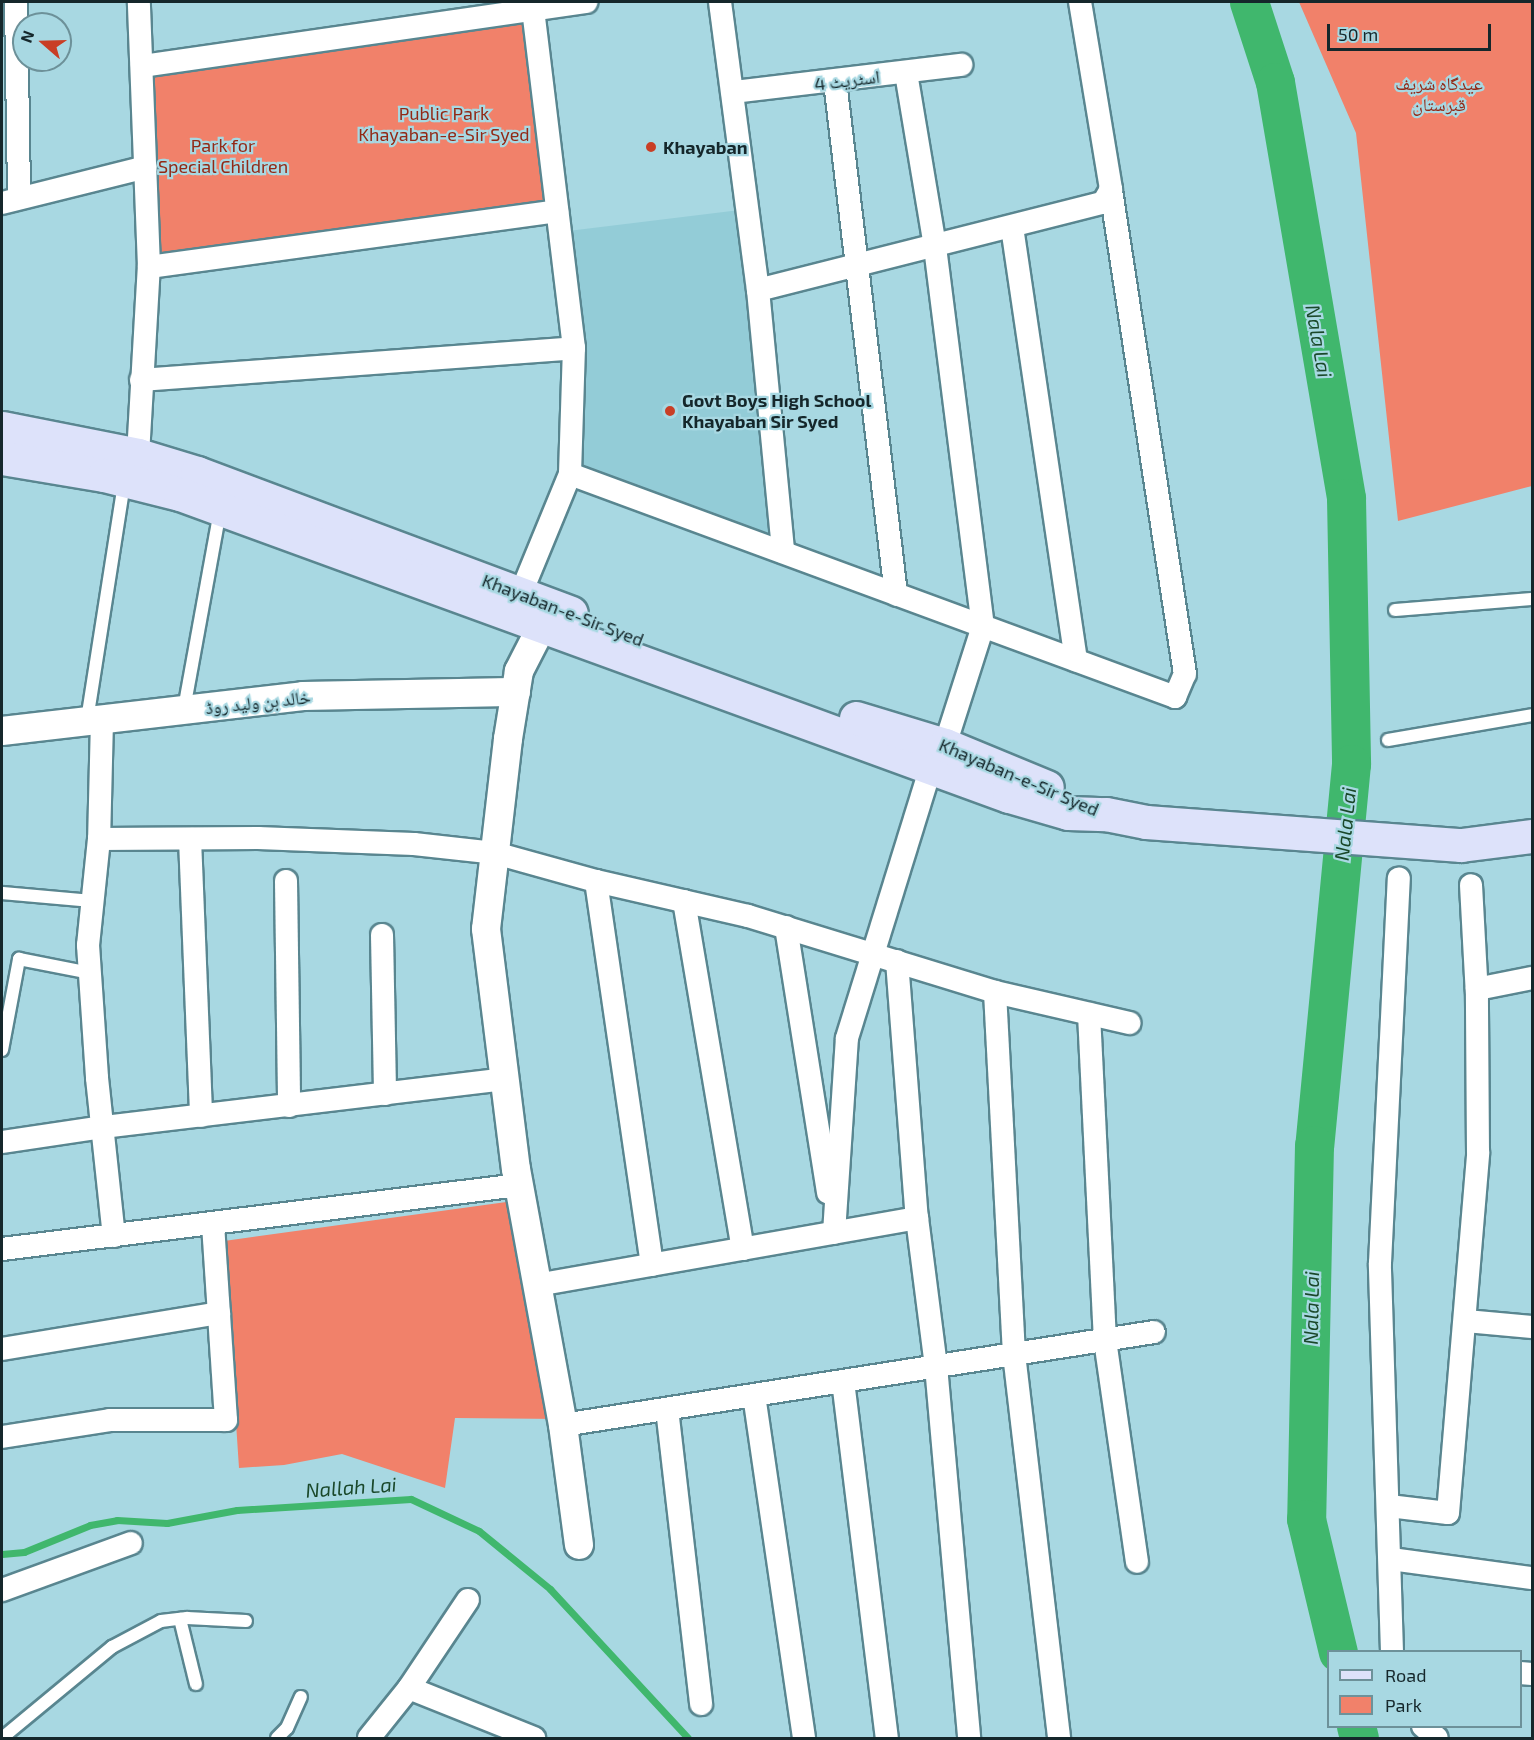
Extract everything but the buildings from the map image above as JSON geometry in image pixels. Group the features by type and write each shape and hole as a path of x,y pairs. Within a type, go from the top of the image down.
{"main road":[{"name":"Khayaban-e-Sir Syed","path":"2,428 131,467 180,494 542,626 938,756"},
{"name":"Khayaban-e-Sir Syed","path":"2,458 197,473 521,593 783,695 938,756 1009,796 1068,813 1106,814 1146,822 1461,846 1533,836"}],"street":[{"path":"16,2 10,200 146,167"},
{"path":"131,467 141,381 149,267 139,2"},
{"path":"142,66 532,6 586,2"},
{"path":"720,2 758,290 783,552"},
{"path":"570,474 1175,697 1185,674 1080,2"},
{"path":"521,593 570,474 574,348 532,6"},
{"name":"اسٹریٹ 4","path":"733,92 961,65"},
{"path":"834,1233 847,1038 938,756 983,626 935,248 906,73"},
{"path":"835,81 896,594"},
{"path":"758,290 935,248 1103,203 1111,189"},
{"path":"149,267 557,211"},
{"path":"1012,227 1076,660"},
{"path":"141,381 574,348"},
{"path":"542,626 519,672 486,929 519,1185 563,1425 579,1545"},
{"name":"خالد بن ولید روڈ","path":"2,731 303,696 516,692"},
{"path":"94,721 99,840 88,945 97,1077 114,1236"},
{"path":"99,840 258,838 414,844 495,854 786,927 995,992 1129,1023"},
{"path":"190,839 201,1116"},
{"path":"1392,1650 1391,1559 1380,1263 1399,878"},
{"path":"286,881 289,1106"},
{"path":"596,881 652,1265"},
{"path":"1389,1506 1448,1513 1466,1321 1478,1152 1477,989 1471,885"},
{"path":"684,901 743,1249"},
{"path":"786,927 834,1233"},
{"path":"381,935 385,1094"},
{"path":"897,961 917,1218 936,1366 969,1738"},
{"path":"1477,989 1533,978"},
{"path":"995,992 1014,1354 1059,1738"},
{"path":"1089,1014 1105,1340 1137,1562"},
{"path":"2,1142 103,1127 504,1079"},
{"path":"2,1249 519,1185"},
{"path":"537,1285 917,1218"},
{"path":"2,1437 110,1420 226,1420 213,1224"},
{"path":"2,1348 219,1313"},
{"path":"1466,1321 1533,1327"},
{"path":"563,1425 1154,1332"},
{"path":"843,1381 887,1738"},
{"path":"754,1395 804,1738"},
{"path":"667,1409 702,1704"},
{"path":"2,1590 130,1543"},
{"path":"1391,1559 1533,1578"},
{"path":"369,1738 409,1688 468,1600"},
{"path":"409,1688 534,1738"},
{"path":"1425,1728 1437,1738"}],"lane":[{"path":"94,721 131,467"},
{"path":"183,710 220,509"},
{"path":"1395,610 1533,599"},
{"path":"1388,740 1533,715"},
{"path":"2,893 92,901"},
{"path":"2,1050 19,959 90,973"},
{"path":"180,1619 196,1684"},
{"path":"2,1738 112,1647 161,1621 180,1619 246,1621"},
{"path":"277,1738 287,1728 301,1697"}],"shaded area":[{"name":"Govt Boys High School Khayaban Sir Syed","path":"748,209 783,552 570,474 560,232"}],"green space":[{"name":"عیدگاہ شریف قبرستان","path":"1299,2 1532,2 1532,486 1398,521 1356,133"},
{"name":"Public Park Khayaban-e-Sir Syed","path":"533,10 557,211 149,267 142,66"},
{"path":"521,1200 561,1419 455,1418 445,1488 342,1454 284,1465 239,1468 224,1241"}],"waterway":[{"name":"Nala Lai","path":"1249,2 1275,82 1346,498 1351,764 1314,1145 1306,1519 1338,1650"},
{"name":"Nallah Lai","path":"2,1554 24,1552 90,1525 117,1520 167,1523 237,1510 411,1499 479,1531 550,1589 688,1738"},
{"name":"Nala Lai","path":"1356,1728 1359,1738"}],"place":[{"name":"Khayaban","path":"651,147"},
{"name":"Govt Boys High School Khayaban Sir Syed","path":"670,411"}],"park label":[{"name":"Park for Special Children","path":"223,156"}]}
